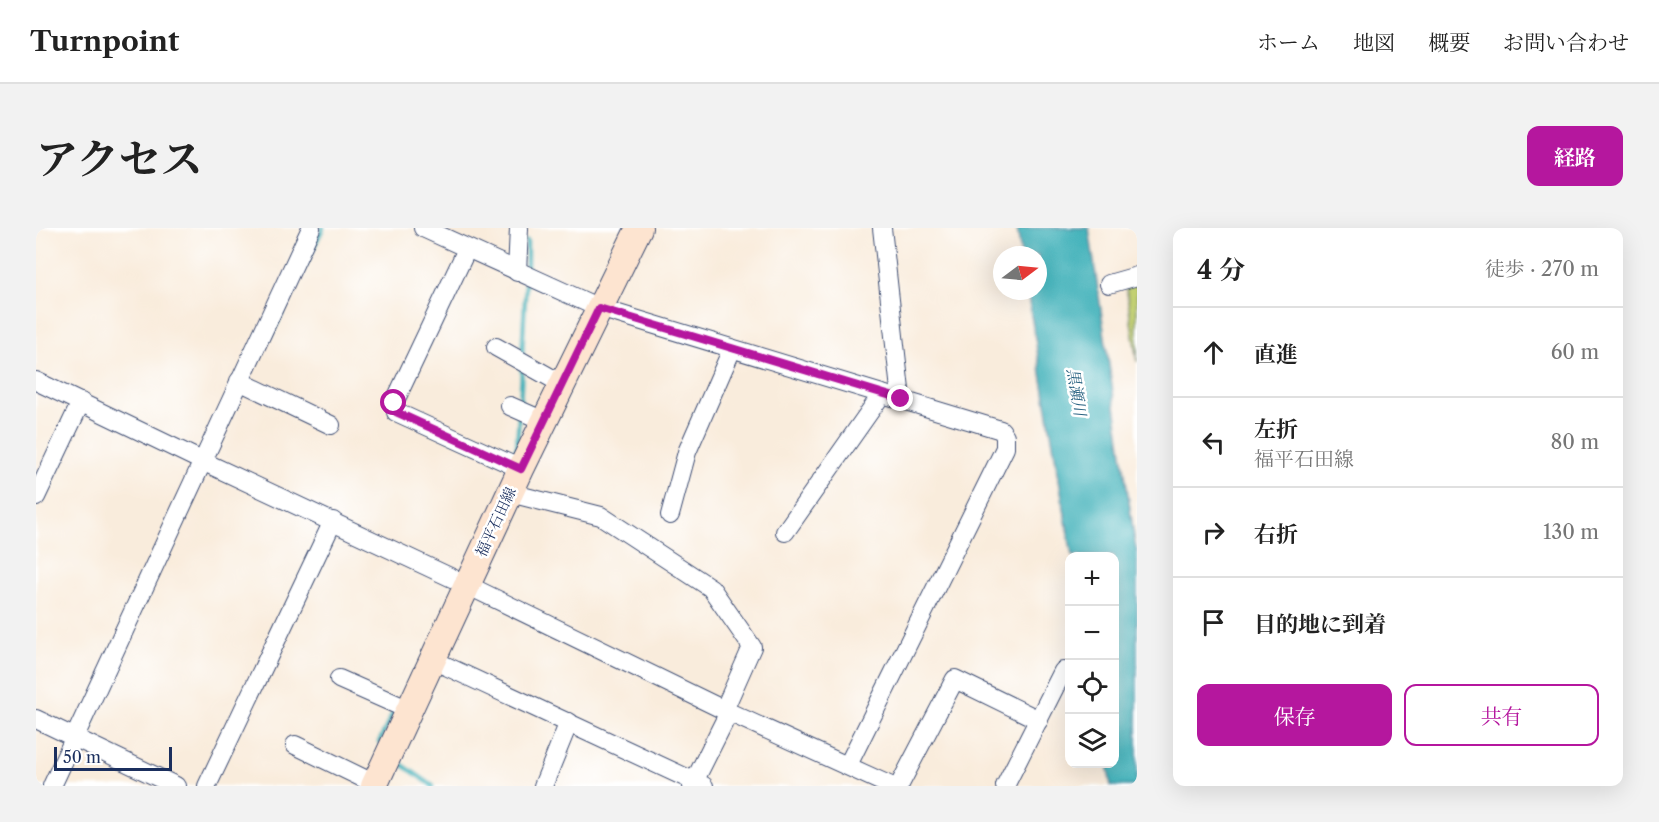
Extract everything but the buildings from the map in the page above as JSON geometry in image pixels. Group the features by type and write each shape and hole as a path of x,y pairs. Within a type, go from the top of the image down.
{"main road":[{"name":"福平石田線","path":"375,785 521,469 639,228"}],"street":[{"path":"52,786 311,228"},
{"path":"423,228 599,308 1001,430 1005,436 1005,448 848,765"},
{"path":"518,272 519,228"},
{"path":"882,228 901,399"},
{"path":"467,249 394,403 396,412 521,469"},
{"path":"1109,284 1137,276"},
{"path":"496,347 562,384"},
{"path":"670,514 687,452 732,349"},
{"path":"36,381 727,711 891,786"},
{"path":"239,381 331,425"},
{"path":"785,532 882,394"},
{"path":"37,492 81,402"},
{"path":"510,406 544,421"},
{"path":"433,660 697,784 752,647 711,588 601,516 510,493"},
{"path":"207,786 333,522"},
{"path":"1005,786 1064,671"},
{"path":"339,679 409,710"},
{"path":"899,786 955,679 1039,720"},
{"path":"36,719 177,786"},
{"path":"543,786 569,722"},
{"path":"296,745 375,785"}],"green space":[{"path":"1137,285 1137,362 1126,288"}],"water":[{"name":"黒瀬川","path":"1017,228 1089,228 1137,556 1137,786 1111,786 1108,768 1119,768 1119,552 1071,552 1029,300 1047,300 1047,246 1020,246"}],"waterway":[{"path":"271,335 323,228"},
{"path":"527,241 527,269"},
{"path":"522,356 526,280"},
{"path":"520,407 522,367"},
{"path":"513,457 517,446 519,415"},
{"path":"379,742 395,709"},
{"path":"85,738 94,718"},
{"path":"68,773 81,745"},
{"path":"400,763 433,786"}],"route":[{"path":"394,403 396,412 521,469 599,308 901,399"}]}
